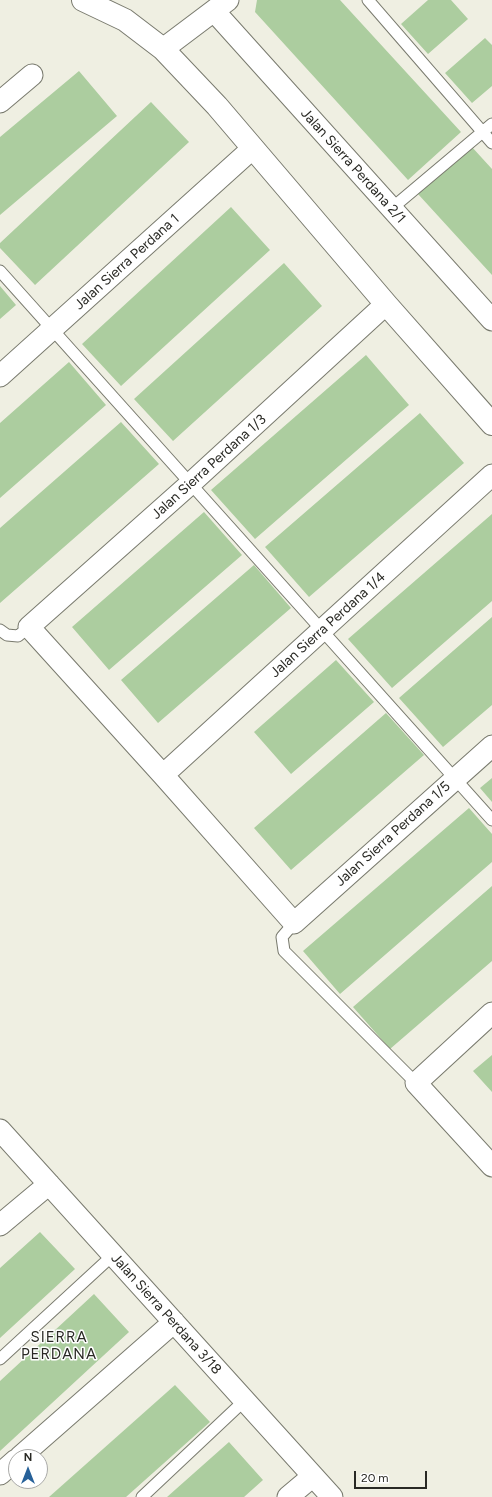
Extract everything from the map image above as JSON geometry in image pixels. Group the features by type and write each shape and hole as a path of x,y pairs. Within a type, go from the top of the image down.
{"street":[{"path":"83,0 125,20 163,49 217,106 386,304 492,424"},
{"path":"163,49 221,6"},
{"name":"Jalan Sierra Perdana 2/1","path":"221,6 391,209 492,320"},
{"path":"0,102 32,74"},
{"name":"Jalan Sierra Perdana 1","path":"0,376 253,148"},
{"name":"Jalan Sierra Perdana 1/3","path":"29,628 190,484 386,304"},
{"name":"Jalan Sierra Perdana 1/4","path":"163,775 492,475"},
{"path":"29,628 163,775 294,923"},
{"name":"Jalan Sierra Perdana 1/5","path":"294,923 492,746"},
{"path":"490,1158 416,1083 492,1013"},
{"name":"Jalan Sierra Perdana 3/18","path":"0,1130 332,1497"},
{"path":"0,1225 49,1184"},
{"path":"29,1449 174,1322"},
{"path":"0,1474 8,1467"},
{"path":"288,1497 313,1476"}],"lane":[{"path":"368,0 492,144"},
{"path":"391,209 492,124"},
{"path":"0,271 492,820"},
{"path":"0,630 7,635 18,636 29,628"},
{"path":"294,923 282,937 284,951 416,1083"},
{"path":"0,1359 113,1255"},
{"path":"142,1497 244,1401"}],"building":[{"path":"257,0 340,0 461,132 408,180 255,12"},
{"path":"428,0 451,0 468,19 428,54 401,24"},
{"path":"485,38 492,45 492,86 472,103 445,73"},
{"path":"79,71 117,116 0,215 0,137"},
{"path":"151,102 189,142 35,285 0,248 0,243"},
{"path":"471,146 492,169 492,275 418,194"},
{"path":"231,207 270,250 121,386 82,344"},
{"path":"284,263 322,306 173,441 134,399"},
{"path":"0,286 16,305 0,319"},
{"path":"366,355 409,405 255,539 211,490"},
{"path":"69,362 106,405 0,498 0,423"},
{"path":"420,413 464,463 309,597 265,547"},
{"path":"121,422 159,464 0,603 0,528"},
{"path":"204,512 242,555 109,670 72,627"},
{"path":"492,514 492,601 392,688 348,639"},
{"path":"254,565 291,608 158,723 121,680"},
{"path":"492,617 492,705 443,747 399,698"},
{"path":"336,660 374,702 291,774 254,732"},
{"path":"386,713 424,755 291,870 254,828"},
{"path":"492,778 492,802 480,788"},
{"path":"469,808 492,834 492,862 340,994 303,951"},
{"path":"492,886 492,961 390,1049 353,1007"},
{"path":"492,1055 492,1092 473,1071"},
{"path":"40,1232 75,1269 0,1338 0,1268"},
{"path":"94,1294 129,1332 0,1451 0,1381"},
{"path":"175,1385 210,1422 126,1497 49,1497"},
{"path":"229,1442 263,1480 244,1497 167,1497"}],"district":[{"name":"SIERRA PERDANA","path":"59,1346"}]}
